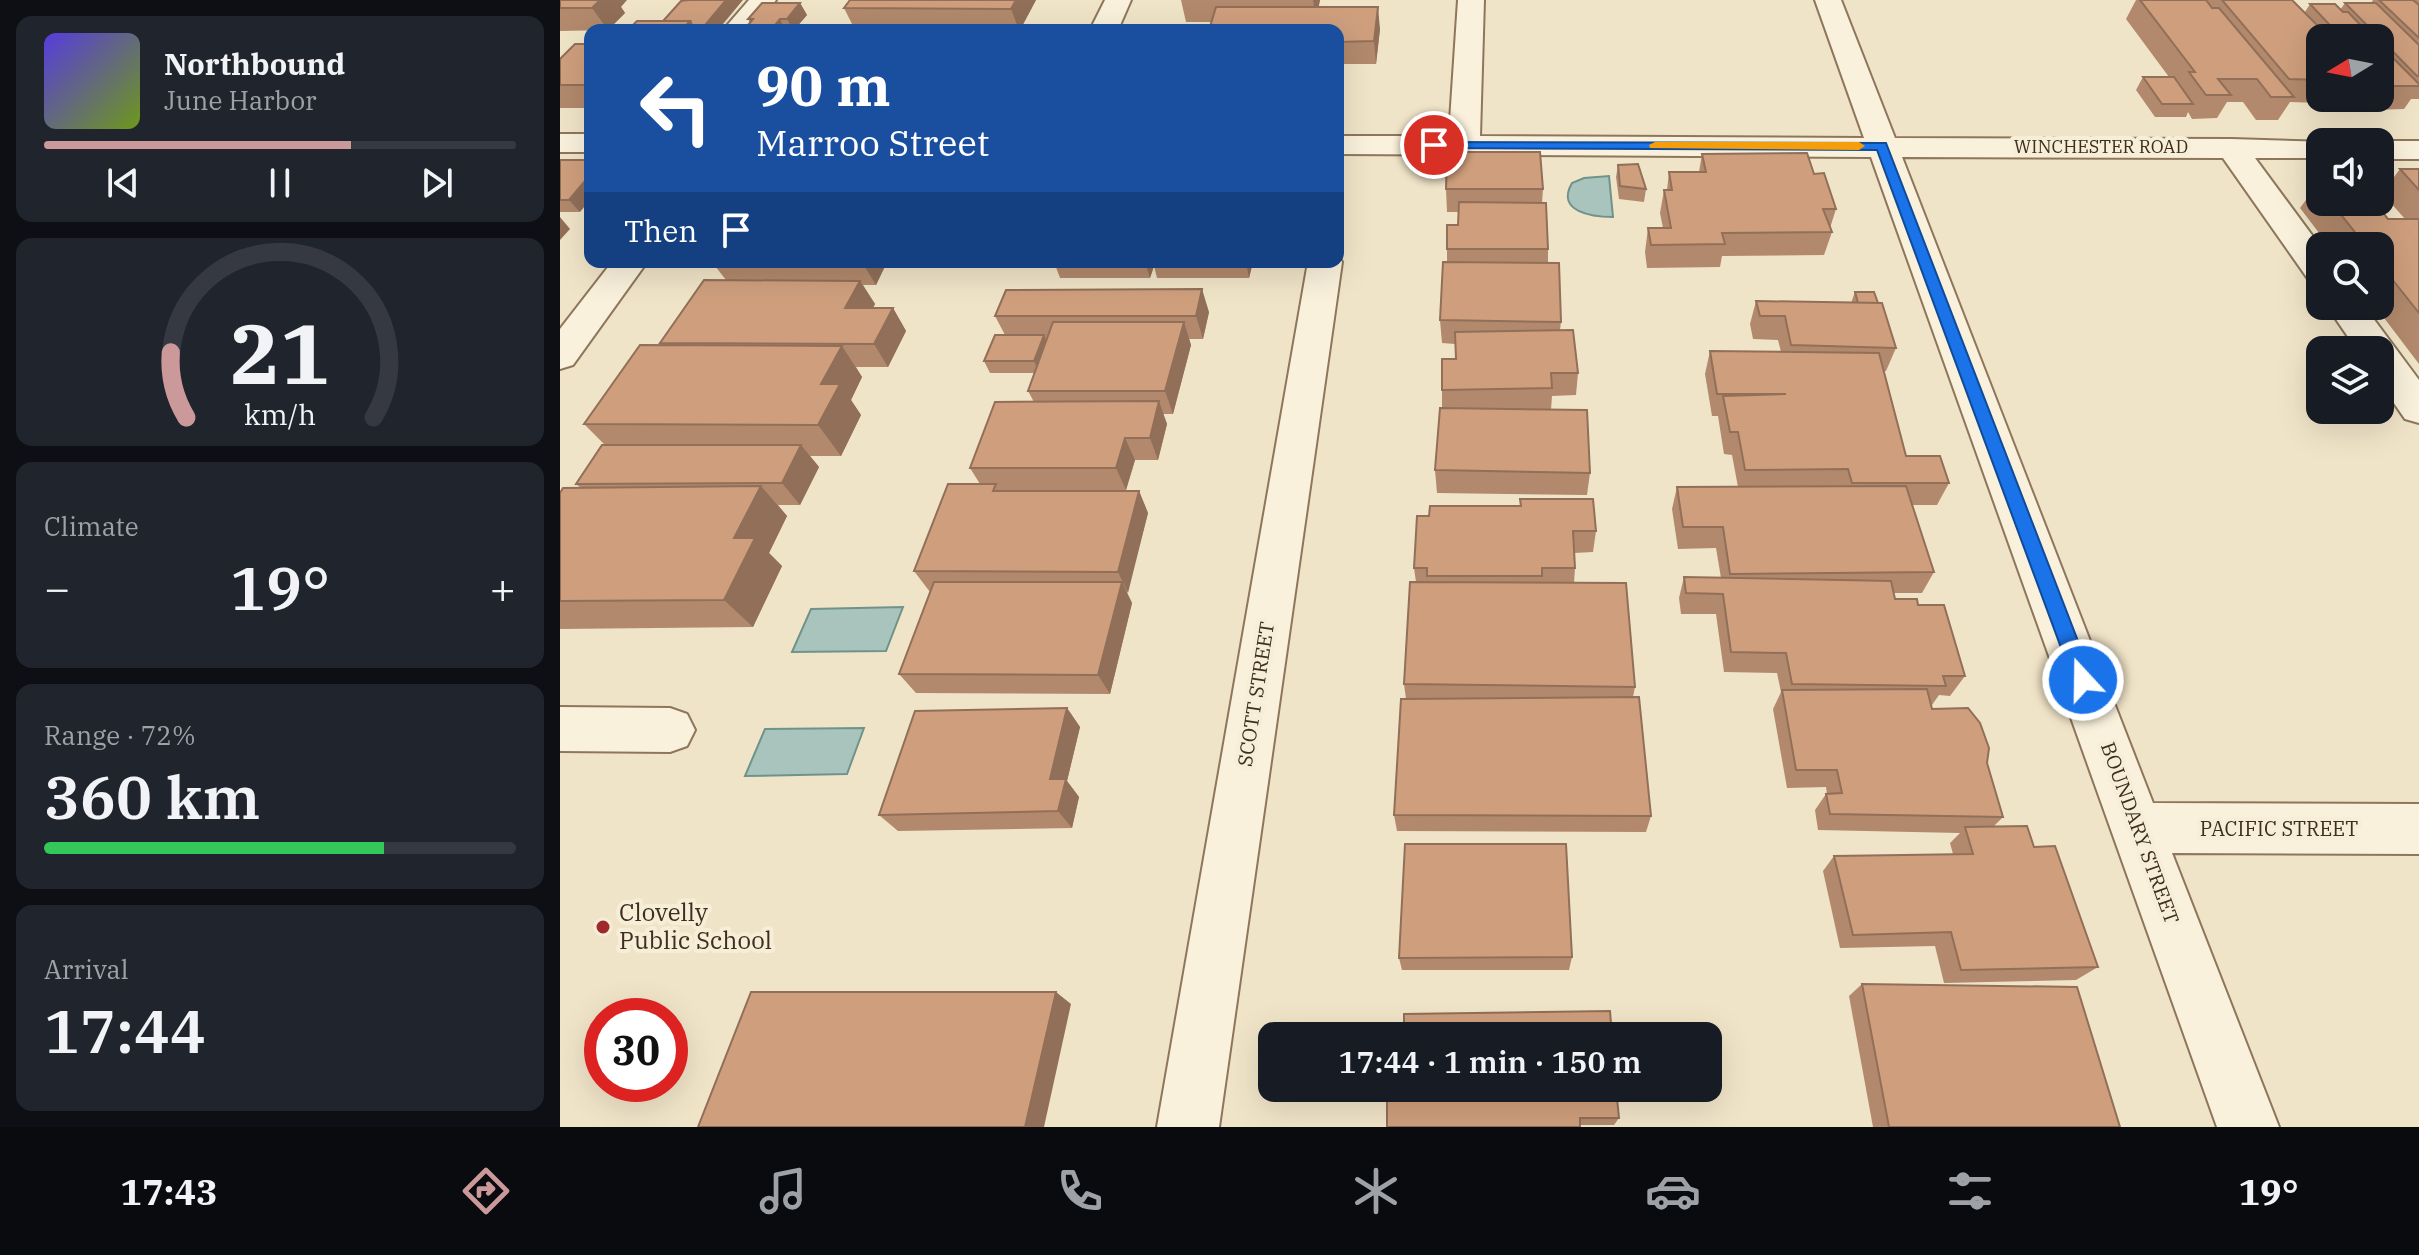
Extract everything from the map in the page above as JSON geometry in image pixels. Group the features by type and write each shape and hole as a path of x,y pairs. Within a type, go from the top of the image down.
{"street":[{"path":"742,24 763,0"},
{"path":"1107,24 1118,0"},
{"path":"1464,145 1471,0"},
{"name":"BOUNDARY STREET","path":"1828,0 2248,1127"},
{"path":"560,143 584,143"},
{"name":"WINCHESTER ROAD","path":"1344,145 2306,149"},
{"path":"2232,148 2306,251"},
{"path":"2394,150 2419,150"},
{"path":"560,356 626,268"},
{"name":"SCOTT STREET","path":"1188,1127 1324,268"},
{"path":"2394,372 2415,398"},
{"path":"560,729 670,730"},
{"name":"PACIFIC STREET","path":"2139,828 2419,829"}],"water":[{"path":"1609,176 1613,217 1587,214 1572,207 1568,193 1572,183 1584,178"},
{"path":"903,607 886,651 792,652 811,609"},
{"path":"864,728 847,774 745,776 765,729"}],"building":[{"path":"560,0 600,0 592,8 560,8"},
{"path":"726,0 706,24 663,21 681,1"},
{"path":"850,0 1016,0 1011,9 844,8"},
{"path":"2140,0 2206,0 2212,8 2219,8 2294,97 2271,97 2257,79 2218,79 2231,95 2206,95 2189,72 2195,72"},
{"path":"2222,0 2292,0 2316,24 2306,24 2306,80 2289,79"},
{"path":"2379,0 2413,0 2419,5 2419,38"},
{"path":"762,3 800,3 787,19 780,19 776,24 749,24 753,19 748,19"},
{"path":"2345,3 2376,3 2419,45 2419,76 2394,53 2394,24 2366,24"},
{"path":"2310,4 2335,4 2360,24 2329,24"},
{"path":"1216,7 1378,7 1374,41 1344,42 1344,24 1211,24"},
{"path":"637,21 690,21 687,24 634,24"},
{"path":"575,44 584,44 584,85 560,85 560,59"},
{"path":"2394,59 2419,84 2394,86"},
{"path":"2143,77 2174,77 2193,104 2162,104"},
{"path":"1447,152 1540,152 1543,189 1446,189"},
{"path":"1807,153 1814,174 1824,173 1836,209 1823,209 1832,232 1722,233 1725,244 1651,245 1648,228 1671,228 1664,190 1672,190 1669,172 1706,172 1702,154"},
{"path":"560,160 584,160 584,182 569,200 560,200"},
{"path":"1638,164 1646,189 1620,186 1618,165"},
{"path":"2400,169 2419,169 2419,190"},
{"path":"1459,202 1546,203 1548,249 1447,249 1447,225 1458,225"},
{"path":"2342,216 2419,219 2419,313 2394,282 2394,232 2355,232"},
{"path":"1443,262 1559,263 1561,322 1440,320"},
{"path":"704,280 860,281 845,308 893,308 874,344 660,343"},
{"path":"1202,289 1196,316 995,316 1006,290"},
{"path":"1855,292 1874,292 1878,303 1858,303"},
{"path":"1756,301 1882,303 1896,348 1791,345 1785,316 1760,316"},
{"path":"1053,322 1184,322 1165,391 1028,391"},
{"path":"1573,330 1578,373 1551,373 1552,388 1442,390 1442,359 1456,359 1455,332"},
{"path":"995,335 1044,335 1034,361 984,361"},
{"path":"640,345 842,346 821,384 840,384 818,425 584,424"},
{"path":"1710,351 1879,353 1906,456 1940,456 1949,483 1852,483 1848,469 1745,470 1738,432 1730,432 1723,396 1786,394 1717,394"},
{"path":"1159,401 1150,438 1125,438 1116,468 970,468 995,402"},
{"path":"1440,408 1587,410 1590,473 1435,470"},
{"path":"602,445 801,445 782,483 576,484"},
{"path":"948,484 996,484 993,491 1139,491 1118,572 914,571"},
{"path":"761,486 734,538 755,538 724,600 560,601 560,493 563,488"},
{"path":"1906,486 1934,572 1730,574 1723,527 1683,527 1677,487"},
{"path":"1520,499 1593,499 1596,531 1573,531 1575,568 1542,568 1542,576 1427,576 1427,568 1414,568 1417,516 1429,516 1430,506 1521,506"},
{"path":"1684,577 1891,581 1895,599 1917,599 1918,605 1944,605 1965,676 1943,676 1946,686 1792,684 1786,653 1731,652 1723,594 1686,593"},
{"path":"934,582 1122,582 1098,675 899,674"},
{"path":"1410,582 1626,583 1635,687 1404,684"},
{"path":"1927,689 1932,709 1968,708 1980,723 1989,748 1987,763 2003,817 1830,814 1826,794 1842,793 1837,770 1796,770 1782,690"},
{"path":"1639,697 1651,816 1394,815 1401,699"},
{"path":"1067,708 1050,779 1066,779 1058,811 879,815 915,711"},
{"path":"2027,826 2034,847 2055,846 2098,967 1961,970 1951,932 1853,935 1834,856 1973,854 1965,827"},
{"path":"1405,844 1566,844 1572,957 1399,958"},
{"path":"1862,984 2077,987 2120,1127 1889,1127"},
{"path":"751,992 1056,992 1025,1127 698,1127"},
{"path":"1610,1011 1611,1022 1404,1022 1404,1014"},
{"path":"1387,1102 1617,1102 1619,1118 1580,1118 1580,1127 1387,1127"}],"slow traffic":[{"path":"1655,145 1859,146"}],"place":[{"name":"Clovelly Public School","path":"603,927"}],"route":[{"path":"1434,145 1882,146 2083,680"}]}
